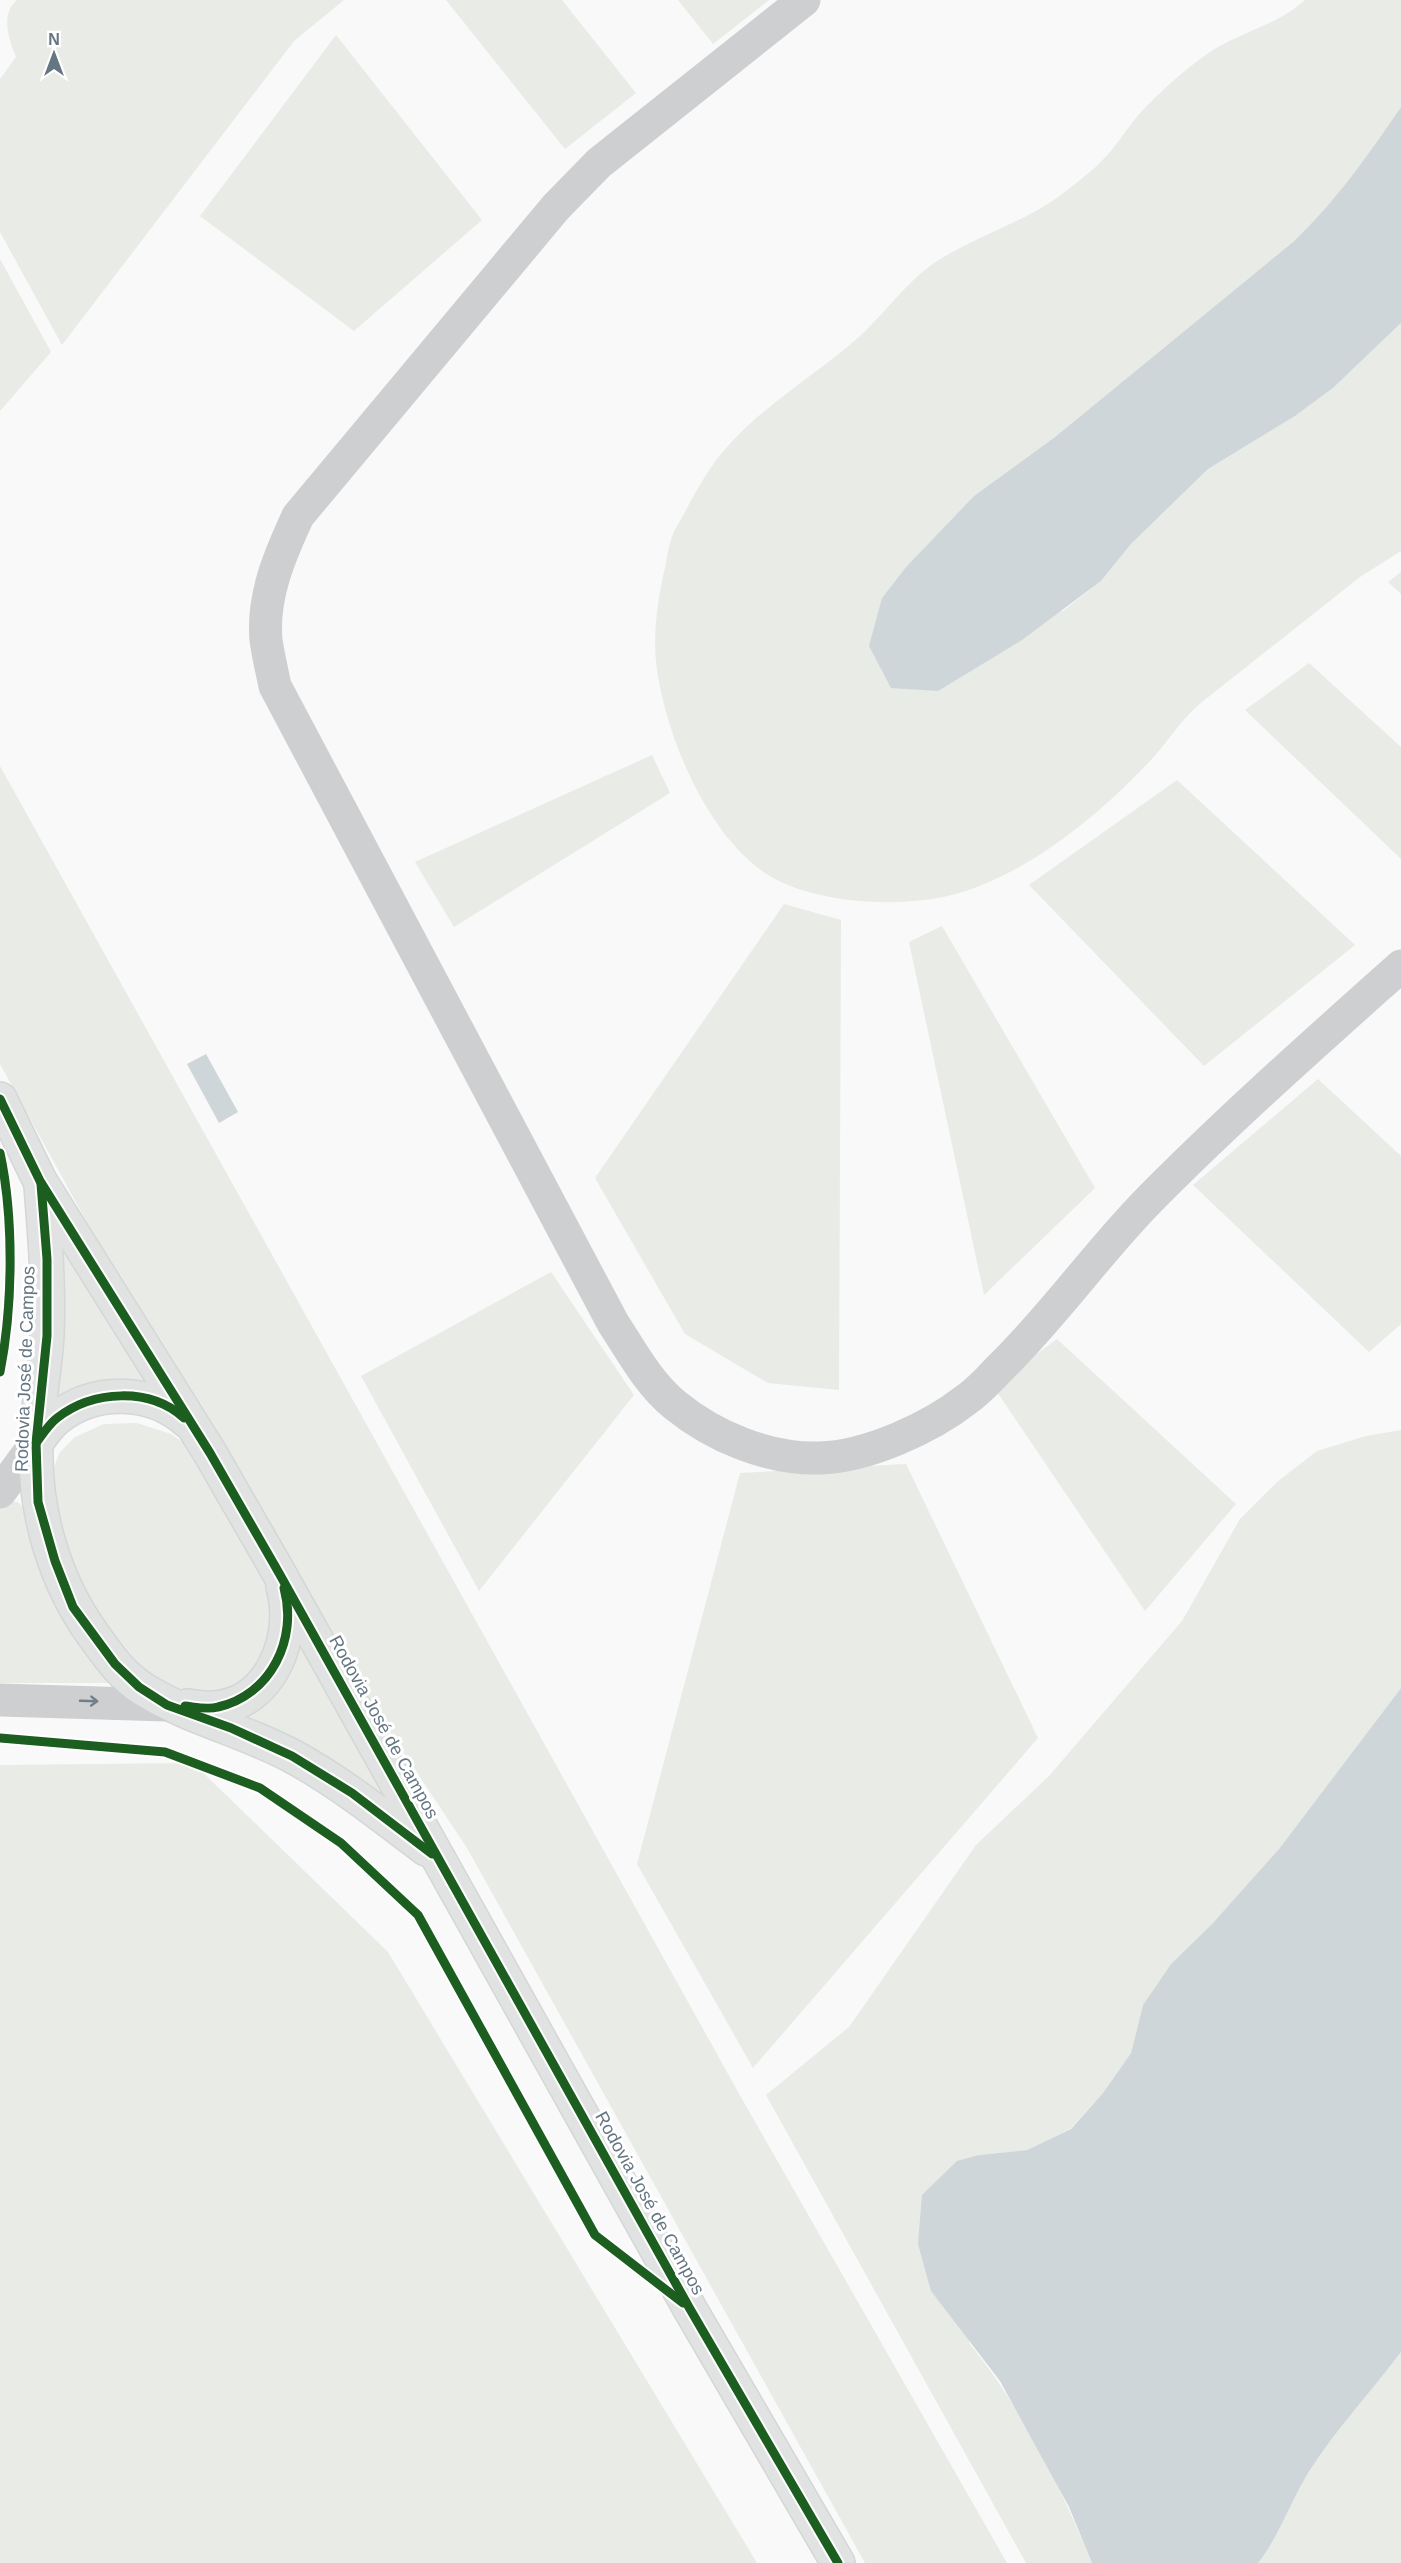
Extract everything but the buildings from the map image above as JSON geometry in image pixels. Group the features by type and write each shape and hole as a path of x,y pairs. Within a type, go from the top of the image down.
{"main road":[{"name":"Rodovia José de Campos","path":"0,1099 40,1181 193,1426 279,1573 684,2298 838,2563"},
{"name":"Rodovia José de Campos","path":"40,1181 46,1259 46,1336 36,1443 38,1502 55,1561 73,1607 115,1664 139,1687 167,1704 231,1728 292,1756 352,1793 437,1858"},
{"path":"36,1443 56,1418 82,1405 112,1395 145,1398 173,1408 193,1426"},
{"path":"167,1704 216,1708 244,1698 267,1679 282,1653 287,1625 287,1600 279,1573"}],"street":[{"path":"804,0 599,163 556,207 298,516 277,561 268,605 266,639 275,686 613,1323 646,1375 675,1405 722,1437 776,1453 820,1458 862,1450 915,1432 968,1399 1027,1341 1147,1202 1250,1101 1401,966"},
{"path":"0,1492 36,1443"},
{"path":"0,1700 167,1704"}],"shaded area":[{"path":"17,0 344,0 294,41 62,345 0,232 0,79 16,57 7,20"},
{"path":"446,0 562,0 636,93 565,149"},
{"path":"678,0 769,0 713,44"},
{"path":"1305,0 1401,0 1401,107 1359,169 1327,209 1293,242 1055,437 974,496 906,567 882,598 1063,611 1101,581 1131,544 1208,469 1295,416 1333,388 1401,323 1401,551 1360,577 1202,702 1150,761 1109,801 1063,839 1012,871 959,893 913,901 887,902 834,898 808,892 785,884 765,873 743,855 724,833 706,807 691,778 668,719 656,662 657,615 670,541 707,474 720,455 743,430 861,335 931,265 1056,198 1101,162 1142,111 1190,67 1231,40 1283,16"},
{"path":"336,35 482,220 354,331 200,216"},
{"path":"1401,107 1401,323 1333,388 1295,416 1208,469 1131,544 1101,581 1022,640 938,691 891,688 869,646 882,598 906,567 974,496 1055,437 1293,242 1338,194"},
{"path":"0,259 51,352 0,411"},
{"path":"1401,572 1401,594 1388,582"},
{"path":"1309,663 1401,747 1401,859 1245,710"},
{"path":"652,755 670,793 454,927 415,862"},
{"path":"0,766 742,2099 1007,2563 865,2563 467,1848 280,1566 212,1450 0,1064"},
{"path":"1177,780 1355,945 1204,1066 1029,885"},
{"path":"784,904 841,920 839,1390 768,1383 685,1334 595,1178"},
{"path":"942,926 1095,1188 984,1295 909,942"},
{"path":"206,1054 238,1112 219,1123 187,1064"},
{"path":"1318,1079 1401,1156 1401,1324 1369,1352 1193,1185"},
{"path":"40,1181 173,1408 40,1402"},
{"path":"551,1272 634,1395 479,1591 361,1376"},
{"path":"1057,1339 1236,1504 1145,1611 993,1386"},
{"path":"137,1423 171,1434 190,1447 270,1576 272,1622 265,1656 252,1677 226,1691 193,1698 158,1686 84,1598 50,1500 50,1477 60,1452 75,1437 104,1424"},
{"path":"1401,1430 1401,1688 1279,1849 1212,1924 1171,1964 1143,2005 1131,2053 1103,2093 1070,2129 1027,2150 979,2155 969,2343 1023,2421 1067,2505 1092,2563 1026,2563 766,2095 849,2027 976,1845 1049,1776 1182,1621 1240,1519 1277,1482 1317,1451 1366,1436"},
{"path":"906,1464 1038,1738 753,2068 637,1864 740,1473"},
{"path":"5,1501 18,1502 25,1510 111,1683 0,1683 0,1506"},
{"path":"287,1600 399,1806 216,1708 244,1698"},
{"path":"1401,1688 1401,2352 1320,2455 1303,2481 1273,2541 1258,2563 1092,2563 1069,2507 1000,2381 931,2291 918,2244 922,2195 957,2161 979,2155 1027,2150 1071,2129 1103,2093 1131,2053 1143,2005 1171,1964 1212,1924 1279,1849"},
{"path":"193,1763 388,1952 757,2563 0,2563 0,1765"},
{"path":"1401,2352 1401,2563 1258,2563 1273,2541 1303,2481 1320,2455"}],"cycle path":[{"path":"0,1099 40,1181 210,1453 279,1573 690,2309 838,2563"},
{"path":"0,1153 5,1178 10,1233 7,1319 0,1372"},
{"path":"41,1184 47,1259 47,1336 36,1443 38,1502 55,1561 73,1607 115,1664 139,1687 167,1705 231,1728 292,1756 352,1793 432,1854"},
{"path":"36,1443 57,1418 87,1402 104,1398 121,1396 155,1401 184,1418"},
{"path":"185,1706 214,1708 237,1701 253,1691 266,1678 283,1645 287,1626 284,1588"},
{"path":"0,1738 165,1752 260,1788 341,1843 418,1915 595,2235 683,2303"}]}
